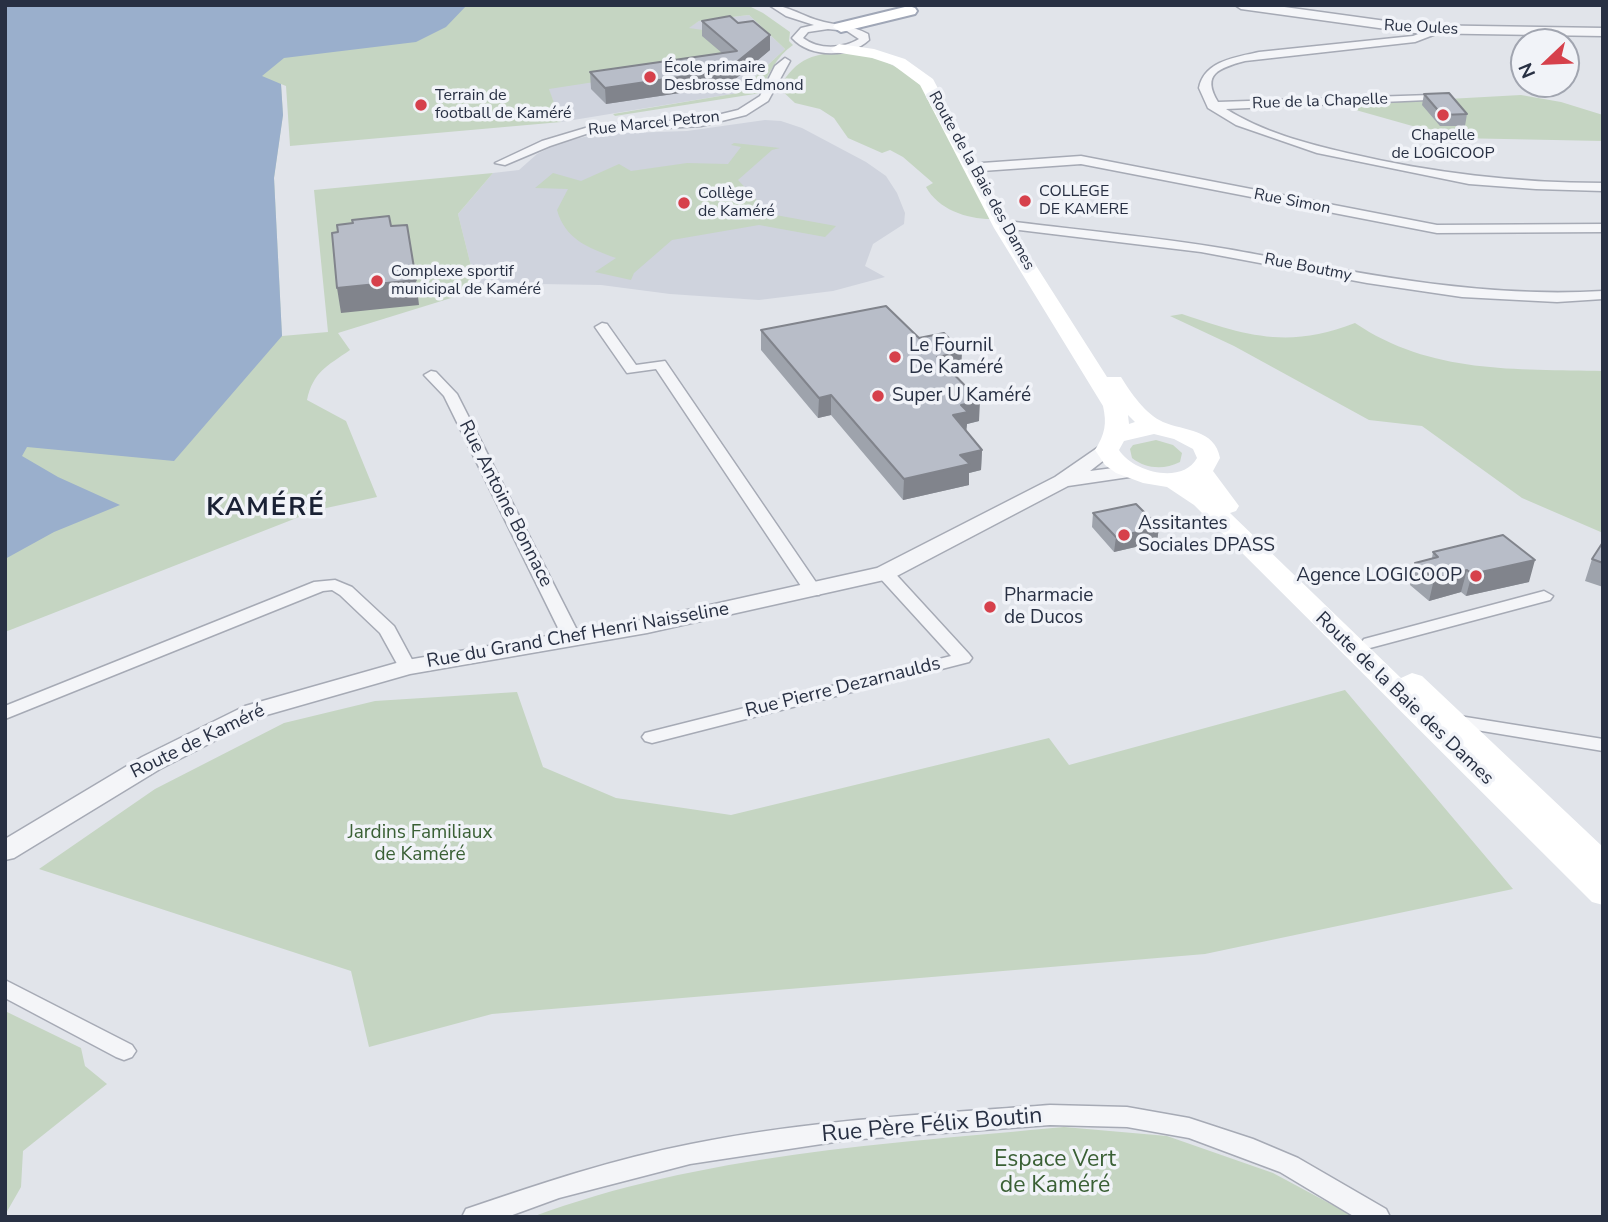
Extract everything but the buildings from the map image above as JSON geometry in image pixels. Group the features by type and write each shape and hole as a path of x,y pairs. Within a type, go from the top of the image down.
{"main road":[{"path":"835,27 914,8"},
{"path":"862,36 914,8"},
{"name":"Route de la Baie des Dames","path":"862,36 909,61 934,81 1015,226 1127,403 1154,428"},
{"name":"Route de la Baie des Dames","path":"829,49 874,54 899,62 927,82 1003,228 1114,406 1118,422 1111,443"},
{"path":"1139,428 1154,428 1183,433 1203,446 1208,460 1200,471 1171,479 1129,472 1117,466 1111,443 1139,428"},
{"name":"Route de la Baie des Dames","path":"1200,471 1222,501 1603,865"},
{"name":"Route de la Baie des Dames","path":"1171,479 1203,500 1603,894"}],"street":[{"path":"759,5 784,19 801,38 829,49"},
{"path":"774,5 808,22 862,36 856,46 829,49 785,61"},
{"name":"Rue Oules","path":"1241,5 1389,27 1603,32"},
{"path":"801,38 835,27"},
{"path":"1437,30 1415,39 1240,59 1209,74 1203,84 1205,94 1212,106 1243,124 1285,140 1360,160 1471,180 1603,187"},
{"name":"Rue Marcel Petron","path":"501,163 539,145 593,129 708,120 741,113 764,99 774,74 801,38"},
{"name":"Rue de la Chapelle","path":"1212,106 1427,97"},
{"name":"Rue Simon","path":"982,167 1081,160 1437,229 1603,228"},
{"name":"Rue Boutmy","path":"1015,226 1210,250 1407,285 1509,296 1557,298 1603,295"},
{"path":"602,327 632,370 660,364 813,591"},
{"name":"Rue Antoine Bonnace","path":"431,375 450,394 572,638"},
{"name":"Rue du Grand Chef Henri Naisseline","path":"5,713 320,586 335,585 388,630 407,667 647,626 813,591 885,573 1062,481 1111,443"},
{"name":"Rue du Grand Chef Henri Naisseline","path":"1062,481 1129,472"},
{"name":"Rue Pierre Dezarnaulds","path":"652,737 963,657 885,573"},
{"path":"1370,643 1544,596"},
{"name":"Route de Kaméré","path":"5,851 151,763 254,711 407,667"},
{"path":"1453,721 1603,745"},
{"path":"5,988 124,1051"},
{"name":"Rue Père Félix Boutin","path":"475,1217 559,1188 690,1154 848,1130 1051,1115 1127,1117 1189,1128 1244,1146 1289,1166 1377,1217"}],"shaded area":[{"name":"École primaire Desbrosse Edmond","path":"749,15 785,49 738,93 561,122 539,64 676,35 699,21"},
{"name":"Collège de Kaméré","path":"765,120 781,121 802,128 866,162 886,176 905,213 904,224 873,244 865,266 885,277 833,291 759,300 670,294 601,285 540,284 477,290 458,214 493,173 519,170 537,154 561,142 598,134 687,131"}],"green space":[{"path":"5,5 747,5 790,32 789,41 793,45 773,66 761,93 615,116 613,114 738,93 785,49 749,15 699,21 689,28 703,30 731,61 549,89 561,122 290,146 286,86 281,84 283,115 274,178 282,336 328,332 314,190 493,173 458,214 477,290 338,333 350,350 317,376 310,390 307,400 346,421 377,497 317,510 5,632"},
{"path":"849,52 882,60 904,71 924,88 991,219 963,215 945,207 926,187 933,183 903,157 890,150 882,153 848,138 834,118 820,109 795,103 779,88 800,63 816,56"},
{"path":"1510,96 1510,98 1538,98 1603,115 1603,141 1455,138 1338,105"},
{"path":"734,143 780,148 772,150 738,180 770,214 836,226 825,237 759,225 672,240 634,273 631,280 595,272 616,258 587,246 566,228 557,210 568,189 535,188 553,173 581,181 619,164 631,171 687,163 728,164 741,147 731,145"},
{"path":"1182,314 1268,337 1309,336 1355,323 1384,340 1443,360 1506,368 1603,371 1603,533 1522,498 1422,426 1369,420 1234,346 1170,316"},
{"path":"1156,440 1173,445 1182,453 1180,462 1155,467 1132,458 1130,449 1133,445"},
{"name":"Jardins Familiaux de Kaméré","path":"1345,690 1513,889 1205,954 492,1014 369,1047 351,971 39,869 155,789 284,723 375,701 517,692 543,767 616,798 731,815 1049,738 1069,765"},
{"path":"5,1011 81,1048 85,1066 107,1084 23,1151 21,1187 5,1215"},
{"name":"Espace Vert de Kaméré","path":"1064,1127 1167,1136 1273,1173 1355,1217 532,1217 596,1196 728,1165 861,1146"}],"water":[{"path":"5,5 467,5 446,27 416,42 284,58 262,76 281,84 283,115 274,178 282,336 174,461 27,447 22,456 58,477 120,505 54,532 5,559"}],"place":[{"name":"École primaire Desbrosse Edmond","path":"650,77"},
{"name":"Terrain de football de Kaméré","path":"421,105"},
{"name":"Chapelle de LOGICOOP","path":"1443,115"},
{"name":"COLLEGE DE KAMERE","path":"1025,201"},
{"name":"Collège de Kaméré","path":"684,203"},
{"name":"Complexe sportif municipal de Kaméré","path":"377,281"},
{"name":"Le Fournil De Kaméré","path":"895,357"},
{"name":"Super U Kaméré","path":"878,396"},
{"name":"Assitantes Sociales DPASS","path":"1124,535"},
{"name":"Agence LOGICOOP","path":"1476,576"},
{"name":"Pharmacie de Ducos","path":"990,607"}],"district":[{"name":"KAMÉRÉ","path":"266,509"}]}
